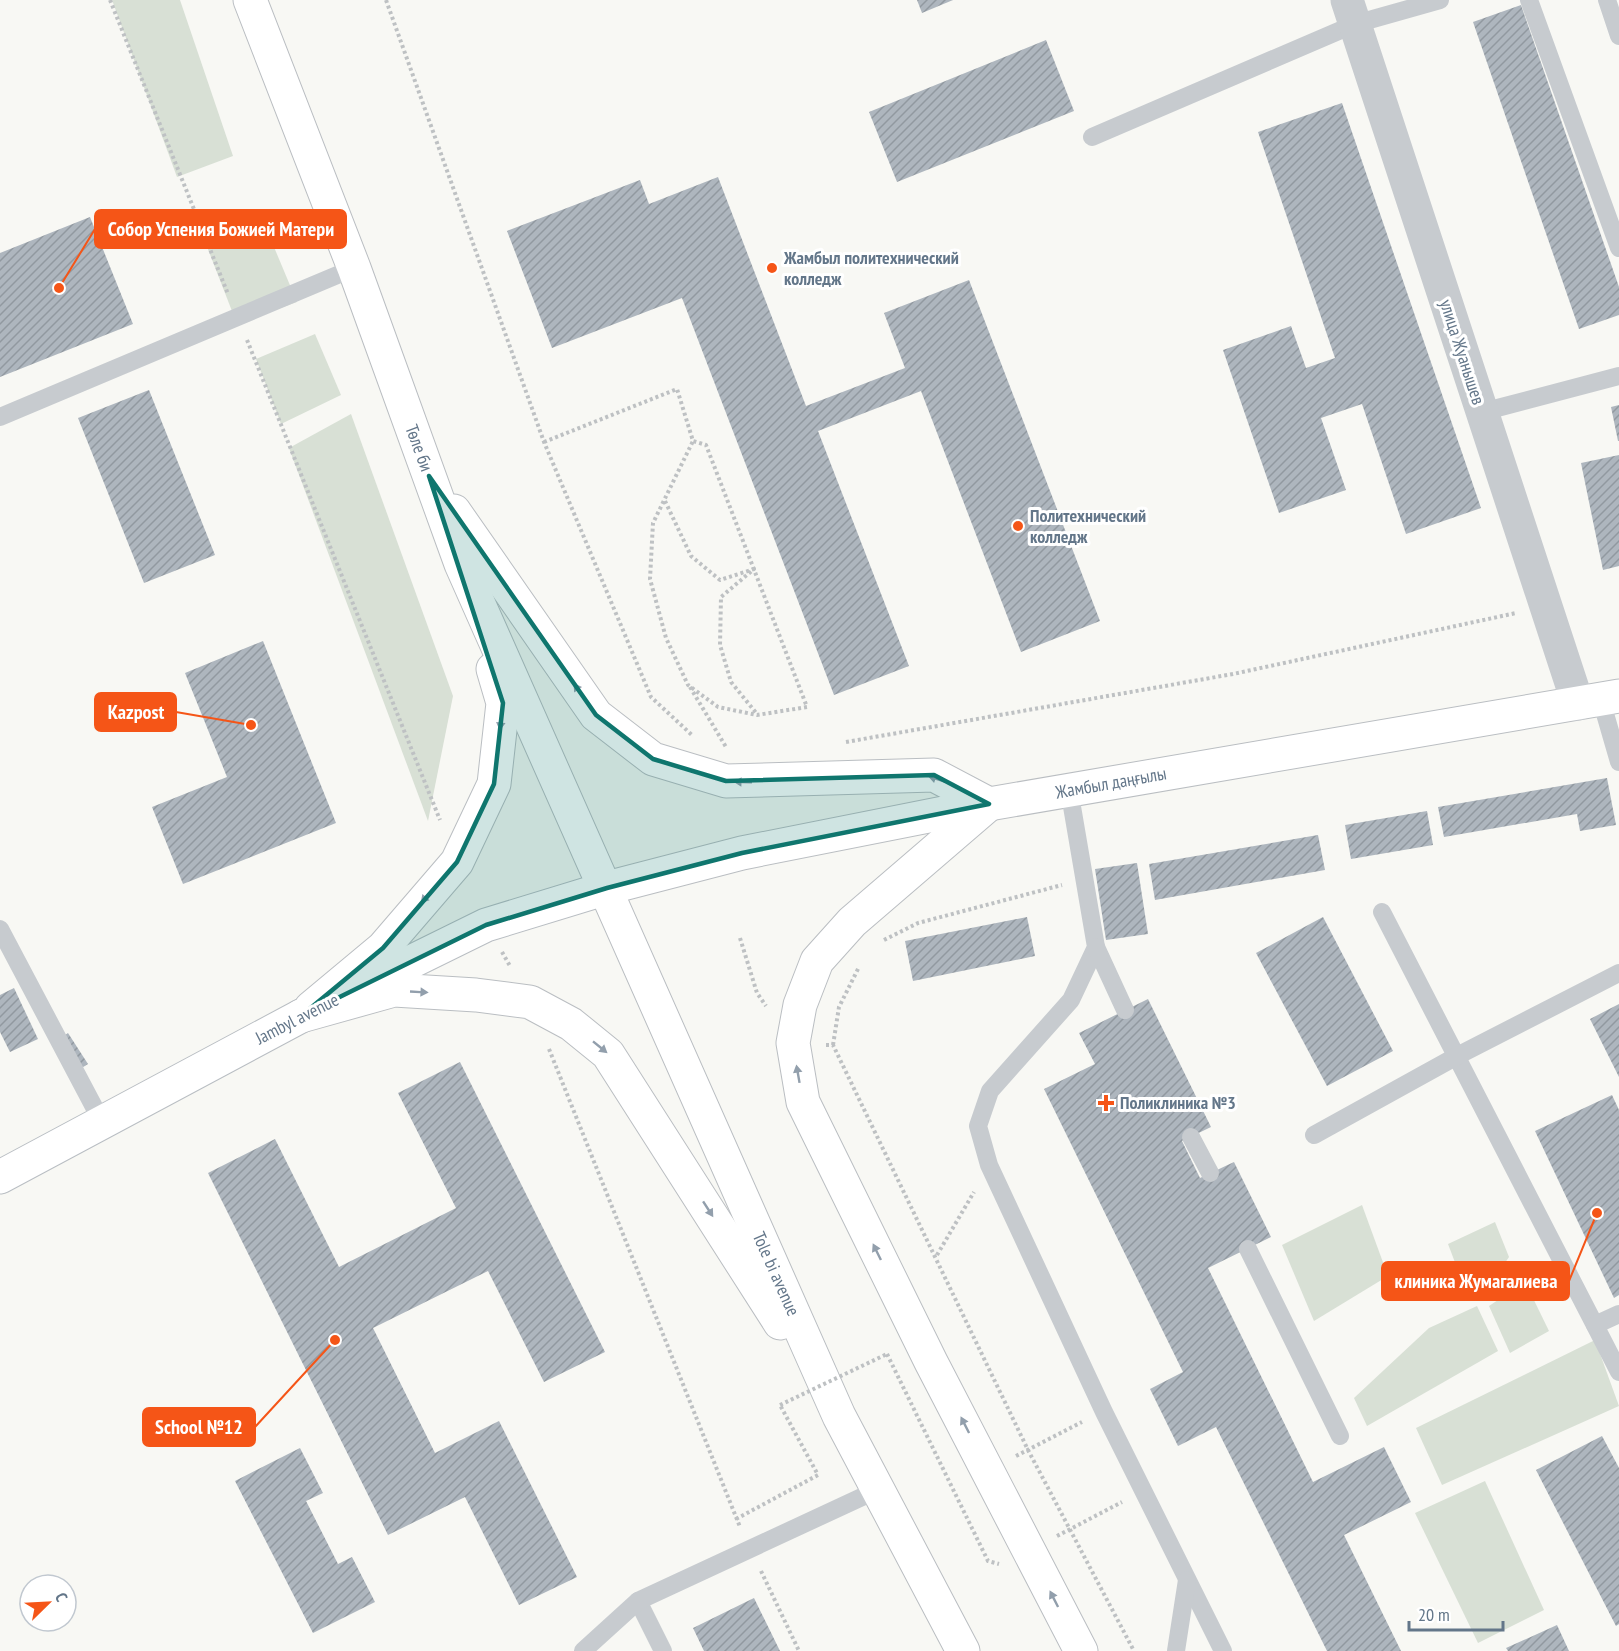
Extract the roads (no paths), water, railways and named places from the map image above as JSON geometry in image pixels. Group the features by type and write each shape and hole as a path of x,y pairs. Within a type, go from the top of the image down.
{"main road":[{"name":"Төле би","path":"250,0 354,268 460,564 607,888"},
{"path":"429,476 596,715 653,759 726,781 934,775 989,804 852,922 817,961 800,1005 793,1043 803,1102 931,1362 1081,1651"},
{"path":"301,1016 383,948 457,862 494,784 503,703 460,564"},
{"name":"Жамбыл даңғылы","path":"607,888 742,853 989,804 1599,700"},
{"name":"Jambyl avenue","path":"0,1177 301,1016 486,925 607,888"},
{"name":"Tole bi avenue","path":"607,888 839,1416 963,1651"},
{"path":"301,1016 394,990 476,995 530,1002 571,1024 608,1054 839,1416"}],"street":[{"name":"улица Жуанышев","path":"1351,12 1547,609 1599,700"}],"lane":[{"path":"1092,137 1351,12 1440,0"},
{"path":"1529,0 1619,248"},
{"path":"1607,0 1619,36"},
{"path":"0,417 354,268"},
{"path":"1482,412 1619,376"},
{"path":"1599,700 1619,762"},
{"path":"1069,789 1096,947 1125,1010"},
{"path":"1382,912 1619,1372"},
{"path":"0,929 102,1122"},
{"path":"1096,947 1071,1000 990,1091 978,1126 990,1165 1104,1412 1223,1651"},
{"path":"1314,1135 1457,1056 1619,973"},
{"path":"1191,1137 1210,1173"},
{"path":"1248,1249 1340,1436"},
{"path":"1595,1325 1619,1314"},
{"path":"584,1651 638,1601 878,1490"},
{"path":"1176,1651 1187,1580"},
{"path":"638,1601 663,1651"}],"place":[{"name":"Жамбыл политехнический колледж","path":"772,268"},
{"name":"Собор Успения Божией Матери","path":"59,288"},
{"name":"Политехнический колледж","path":"1018,526"},
{"name":"Kazpost","path":"251,725"},
{"name":"Поликлиника №3","path":"1106,1103"},
{"name":"клиника Жумагалиева","path":"1597,1213"},
{"name":"School №12","path":"335,1340"}]}
